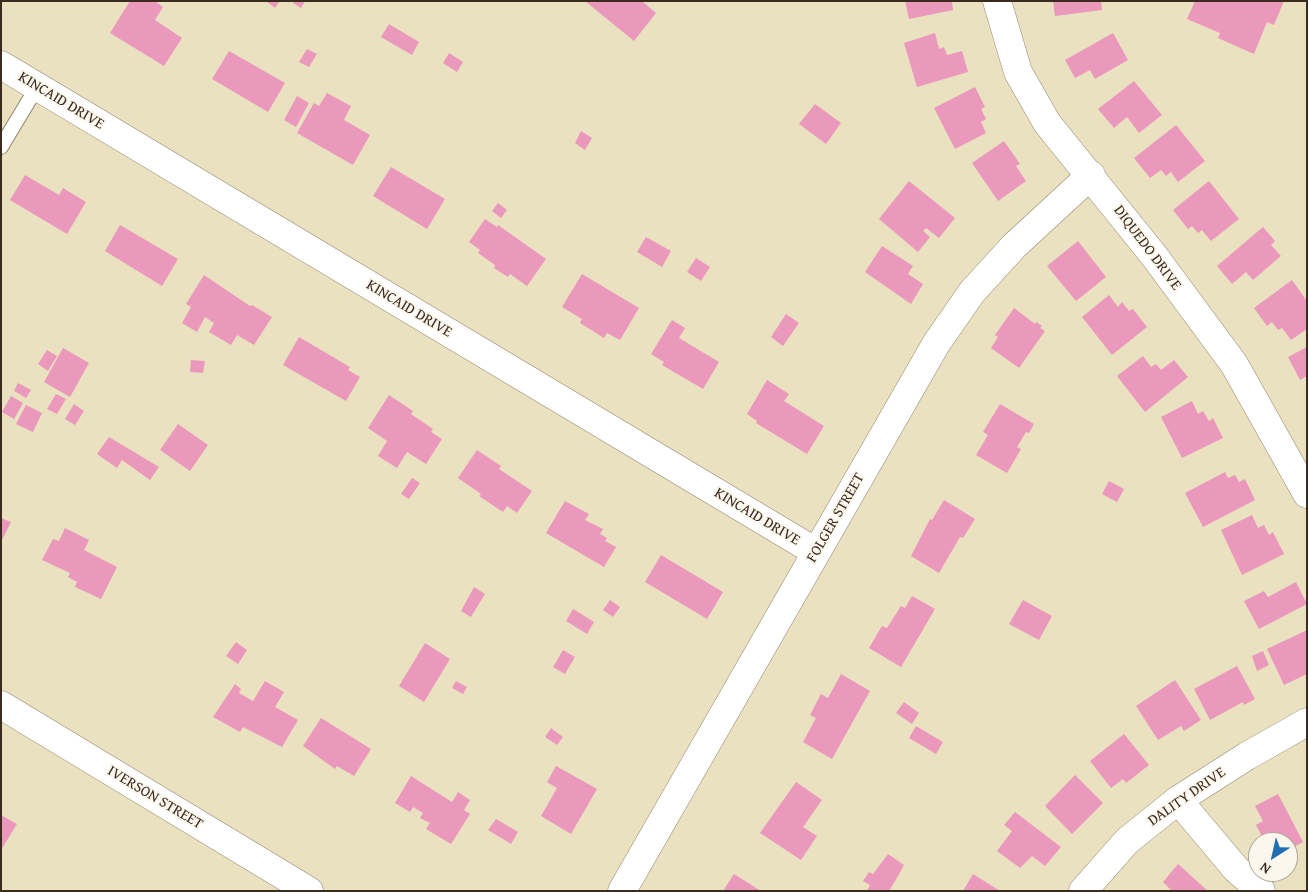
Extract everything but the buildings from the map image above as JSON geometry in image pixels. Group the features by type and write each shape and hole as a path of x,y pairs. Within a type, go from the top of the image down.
{"street":[{"name":"DIQUEDO DRIVE","path":"997,1 1018,72 1047,123 1091,175 1155,257 1234,364 1307,494"},
{"name":"KINCAID DRIVE","path":"1,65 816,552"},
{"name":"FOLGER STREET","path":"622,891 936,344 972,292 1014,246 1091,175"},
{"name":"IVERSON STREET","path":"1,705 309,891"},
{"name":"DALITY DRIVE","path":"1083,891 1127,841 1178,800 1247,756 1307,722"},
{"path":"1178,800 1236,869 1260,891"}],"lane":[{"path":"1,147 37,86"}]}
